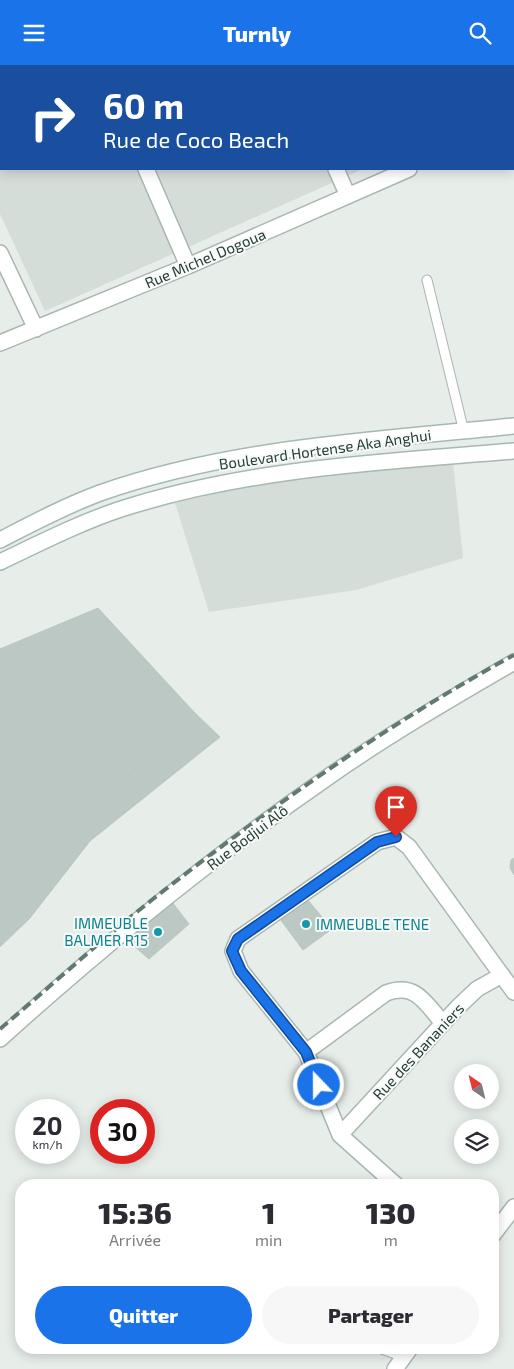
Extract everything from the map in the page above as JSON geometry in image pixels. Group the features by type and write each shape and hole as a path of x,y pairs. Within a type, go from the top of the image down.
{"street":[{"path":"146,170 188,266"},
{"path":"336,170 348,196"},
{"name":"Rue Michel Dogoua","path":"0,343 188,266 407,170"},
{"path":"0,253 36,329"},
{"name":"Boulevard Hortense Aka Anghui","path":"0,539 49,514 100,493 168,473 260,455 514,426"},
{"name":"Boulevard Hortense Aka Anghui","path":"0,562 84,523 172,495 247,479 334,466 514,451"},
{"name":"Rue Bodjui Alô","path":"0,1039 78,969 211,863 322,781 408,725 514,662"},
{"path":"389,1179 340,1135 306,1052 241,971 232,951 238,939 377,842 396,837 410,847 514,992"},
{"name":"Rue des Bananiers","path":"340,1135 443,1023 477,989 502,975"},
{"path":"306,1052 386,993 400,987 414,992 443,1023"},
{"path":"499,1227 514,1207"}],"lane":[{"path":"427,280 464,431"}],"shaded area":[{"path":"0,170 361,170 45,311 0,214"},
{"path":"453,462 463,558 356,590 209,612 175,503 254,485 346,472"}],"building":[{"path":"98,608 194,712 0,898 0,649"},
{"path":"194,712 220,737 90,841 30,918 0,947 0,898"},
{"path":"514,858 514,875 510,868 511,860"},
{"name":"IMMEUBLE TENE","path":"307,899 332,929 303,950 280,919"},
{"name":"IMMEUBLE BALMER R15","path":"172,902 189,924 149,959 127,940"}],"railway":[{"path":"0,1029 134,915 240,833 374,739 514,655"}],"place":[{"name":"IMMEUBLE TENE","path":"306,924"},
{"name":"IMMEUBLE BALMER R15","path":"158,932"}],"route":[{"path":"319,1085 306,1052 241,971 232,951 238,939 377,842 396,837"}]}
